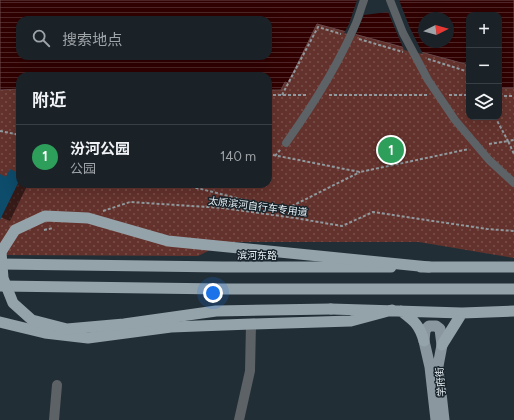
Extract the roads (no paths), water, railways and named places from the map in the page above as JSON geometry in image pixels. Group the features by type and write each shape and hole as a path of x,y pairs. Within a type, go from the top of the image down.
{"highway":[{"path":"429,267 168,241 88,218 45,216 15,230 1,252 3,278 13,303 32,320 67,329 124,324 216,311 331,308 397,311 514,311"},
{"name":"滨河东路","path":"0,264 223,267 514,267"},
{"path":"0,286 230,289 514,290"},
{"path":"0,322 45,333 88,338 171,327 351,321 397,311 414,321 421,330 424,341"},
{"path":"442,345 462,312"}],"main road":[{"path":"436,420 430,367 424,341 425,330 429,326 436,326 440,329 442,345"},
{"name":"学府街","path":"442,345 438,366 444,420"}],"street":[{"path":"286,143 327,81 357,23 364,0"},
{"path":"390,0 403,33 425,73 455,120 489,160 514,183"},
{"path":"239,420 250,371 250,324"},
{"path":"54,420 57,385"}],"place":[{"name":"汾河公园","path":"391,150"}]}
